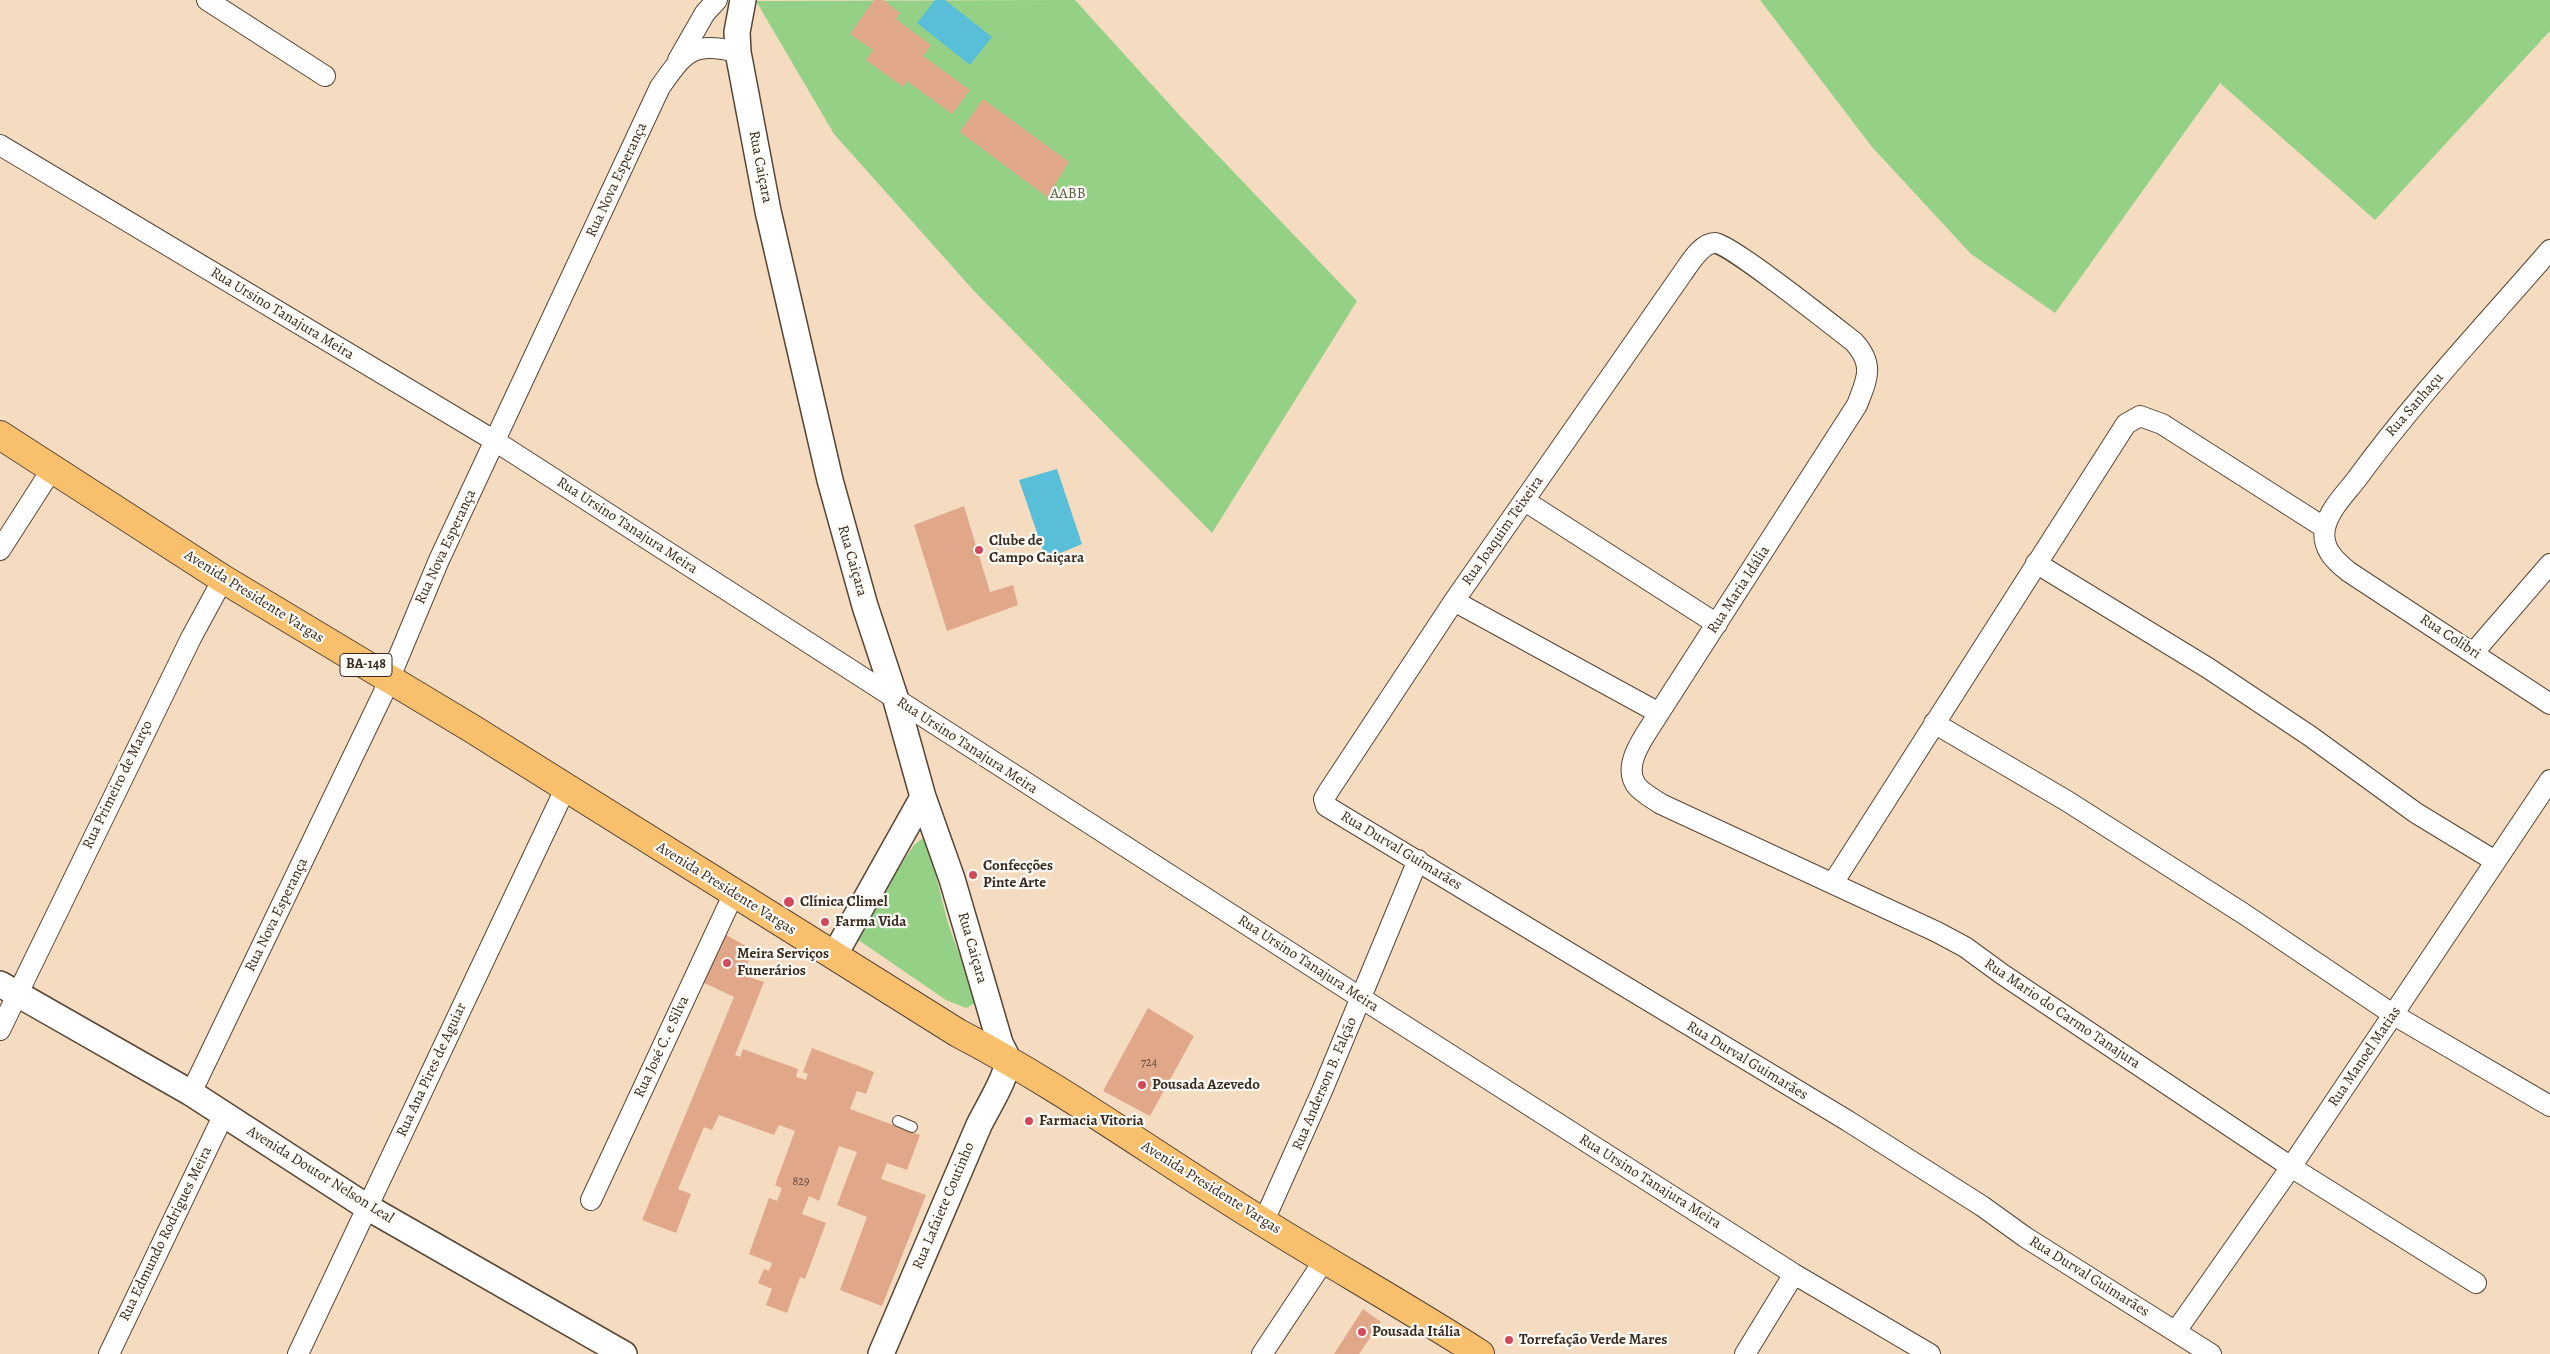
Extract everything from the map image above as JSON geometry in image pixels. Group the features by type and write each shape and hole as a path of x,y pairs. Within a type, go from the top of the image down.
{"main road":[{"name":"Avenida Presidente Vargas","path":"0,435 223,579 566,787 958,1033 1007,1059 1263,1222 1480,1354"}],"street":[{"path":"207,0 326,76"},
{"path":"676,64 692,34 718,0"},
{"name":"Rua Caiçara","path":"743,0 737,25 738,52 768,211 825,461 865,606 896,700 923,797 949,870 1000,1043 1007,1059"},
{"name":"Rua Nova Esperança","path":"191,1093 389,679 413,618 660,87 676,64 691,50 703,47 738,52"},
{"name":"Rua Ursino Tanajura Meira","path":"0,145 495,441 896,700 1794,1274 1930,1354"},
{"name":"Rua Joaquim Teixeira","path":"1328,792 1454,601 1682,274 1705,246 1716,243 1724,245 1838,330 1865,354 1868,368 1864,386 1856,405"},
{"name":"Rua Sanhaçu","path":"2325,528 2332,513 2381,445 2550,250"},
{"name":"Rua Maria Idália","path":"1632,778 1635,754 1658,713 1717,624 1856,405"},
{"path":"1833,883 2126,424 2140,416 2150,418 2193,441 2325,528"},
{"path":"0,550 52,469"},
{"path":"1525,501 1717,624"},
{"name":"Rua Colibri","path":"2325,528 2326,546 2334,559 2349,572 2474,652 2550,704"},
{"path":"2036,564 2208,668 2310,736 2416,813 2495,861"},
{"path":"2474,652 2550,564"},
{"name":"Rua Primeiro de Março","path":"0,1030 8,988 223,579"},
{"path":"1454,601 1658,713"},
{"path":"1934,723 2067,802 2235,908 2394,1015 2550,1106"},
{"name":"Rua Mario do Carmo Tanajura","path":"1632,778 1645,794 1661,804 1833,883 1965,947 2002,974 2291,1167 2476,1283"},
{"name":"Rua Manoel Matias","path":"2176,1331 2291,1167 2550,780"},
{"name":"Rua Ana Pires de Aguiar","path":"298,1354 566,787"},
{"name":"Rua Durval Guimarães","path":"1328,792 1324,799 1326,806 1848,1121 1982,1206 2034,1242 2176,1331 2205,1352"},
{"path":"834,956 923,797"},
{"name":"Rua Anderson B. Falção","path":"1263,1222 1297,1149 1418,860"},
{"name":"Rua José C. e Silva","path":"591,1200 734,894"},
{"name":"Avenida Doutor Nelson Leal","path":"8,988 191,1093 367,1207 624,1354"},
{"name":"Rua Lafaiete Coutinho","path":"881,1354 991,1098 1003,1081 1007,1059"},
{"name":"Rua Edmundo Rodrigues Meira","path":"109,1354 224,1114"},
{"path":"1262,1354 1325,1259"},
{"path":"1746,1354 1794,1274"}],"lane":[{"path":"898,1121 912,1127"}],"green space":[{"name":"AABB","path":"1075,0 1182,118 1357,301 1212,533 975,292 834,134 756,1"},
{"path":"1760,0 2550,0 2550,31 2375,220 2220,83 2055,313 1971,254 1872,147"},
{"path":"923,838 935,870 948,923 975,1003 966,1008 946,1000 857,939 871,910 914,845"}],"water":[{"path":"935,0 945,0 992,37 970,65 917,23"},
{"path":"1057,469 1082,544 1046,559 1019,480"}],"building":[{"path":"874,0 883,0 900,13 896,19 931,45 923,56 970,90 952,114 907,81 903,87 866,60 873,50 850,34"},
{"path":"983,99 1069,162 1047,197 960,132"},
{"path":"964,506 990,592 1013,585 1018,605 947,631 914,525"},
{"path":"721,932 753,950 743,975 764,982 735,1055 740,1057 743,1049 798,1069 796,1077 806,1080 808,1074 803,1072 812,1048 874,1072 866,1094 857,1091 850,1109 920,1135 907,1170 887,1163 881,1179 926,1195 882,1306 840,1290 867,1217 837,1205 857,1152 839,1146 819,1201 809,1196 802,1214 826,1223 805,1279 800,1277 787,1313 766,1305 772,1289 758,1283 764,1269 769,1271 772,1263 749,1254 769,1198 777,1201 782,1188 775,1185 795,1131 779,1125 774,1135 719,1115 712,1130 704,1127 678,1189 691,1194 676,1233 642,1220 734,997 698,980"},
{"path":"1148,1008 1194,1036 1150,1116 1103,1091"},
{"path":"1363,1309 1381,1322 1359,1354 1334,1354"}],"place":[{"name":"Clube de Campo Caiçara","path":"979,550"},
{"name":"Confecções Pinte Arte","path":"973,875"},
{"name":"Clínica Climel","path":"789,902"},
{"name":"Farma Vida","path":"825,922"},
{"name":"Meira Serviços Funerários","path":"727,963"},
{"name":"Pousada Azevedo","path":"1142,1085"},
{"name":"Farmacia Vitoria","path":"1029,1121"},
{"name":"Pousada Itália","path":"1362,1332"},
{"name":"Torrefação Verde Mares","path":"1509,1340"}]}
